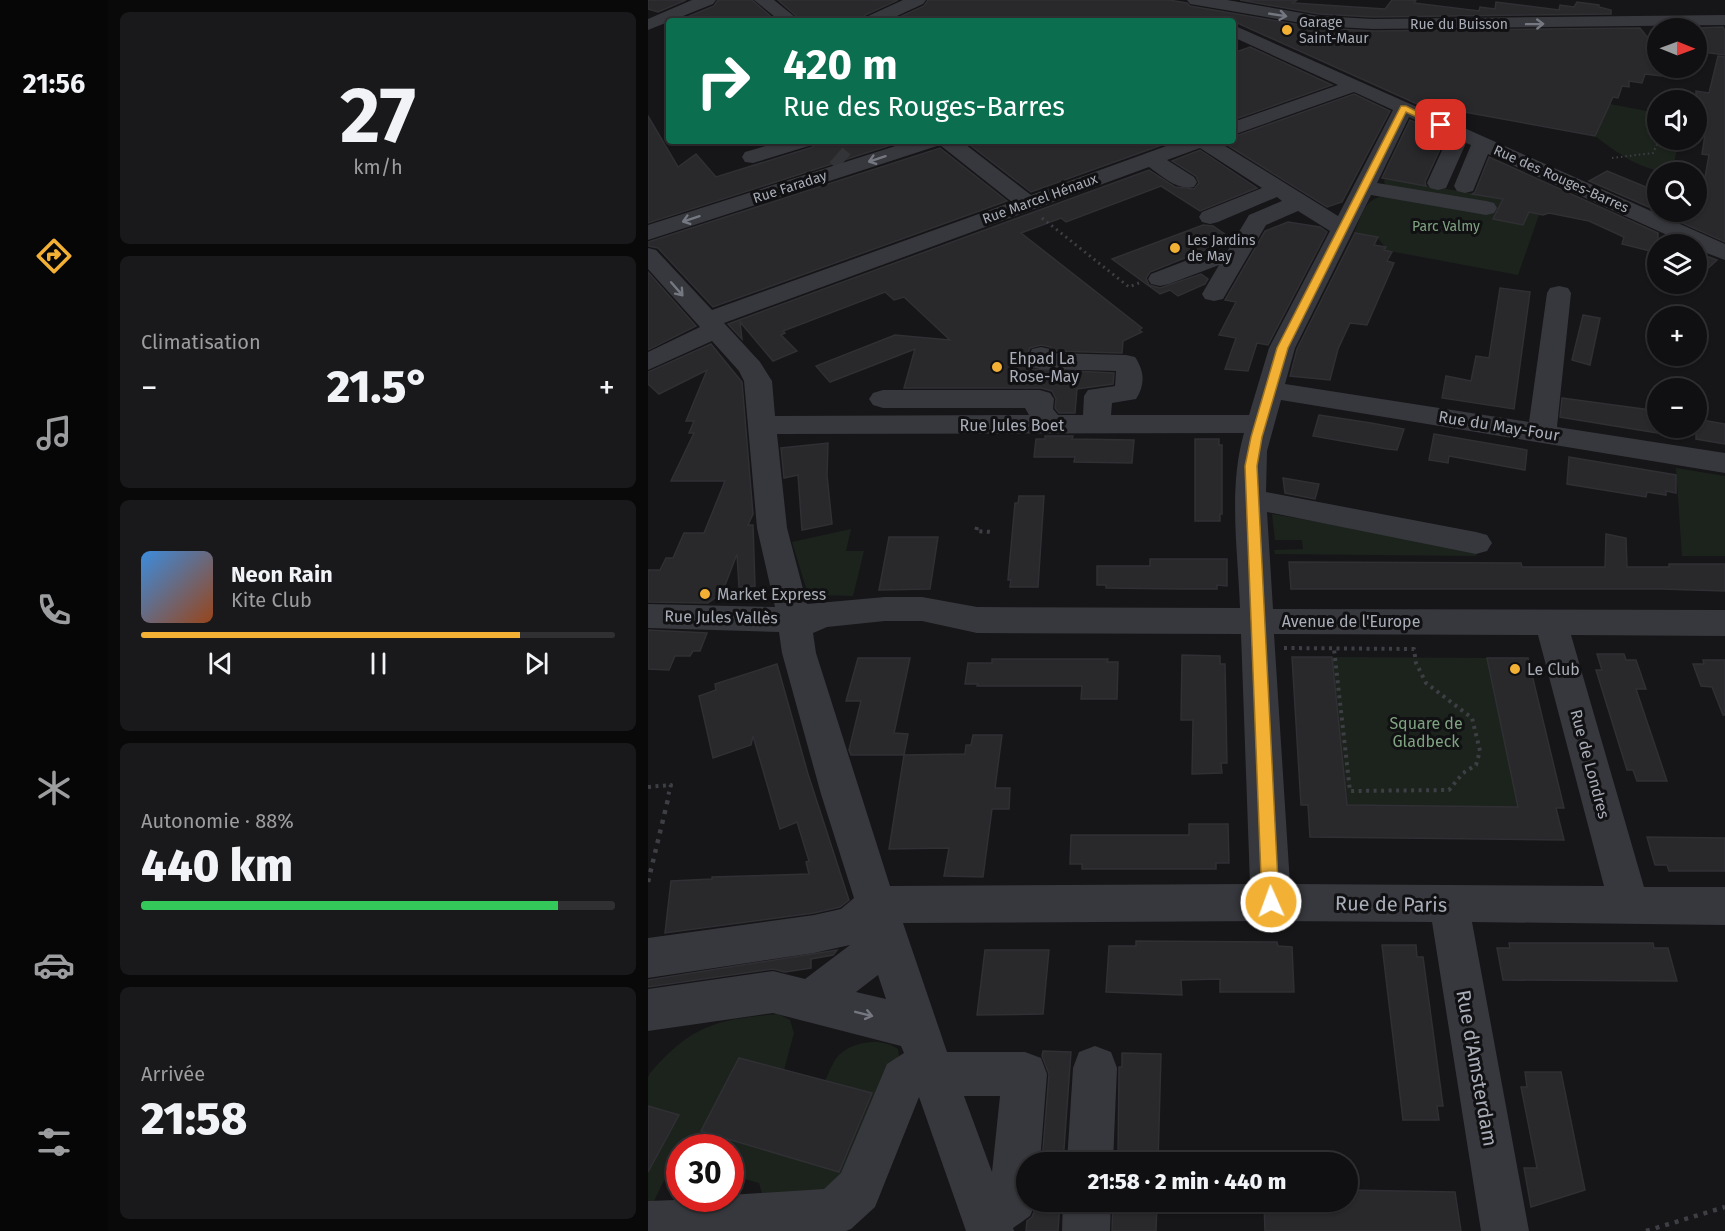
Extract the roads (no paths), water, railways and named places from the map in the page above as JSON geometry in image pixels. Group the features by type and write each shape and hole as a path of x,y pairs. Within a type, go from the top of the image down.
{"street":[{"path":"648,25 707,0"},
{"path":"763,0 787,18"},
{"path":"878,18 917,0"},
{"path":"1198,0 1200,9 1213,18"},
{"name":"Rue du Buisson","path":"1198,0 1319,21 1358,23 1445,25 1647,22"},
{"path":"1672,3 1675,18"},
{"name":"Rue du Buisson","path":"1707,20 1725,20"},
{"name":"Rue des Rouges-Barres","path":"1238,37 1404,108 1725,253"},
{"path":"1236,128 1353,86"},
{"path":"1271,902 1251,466 1260,424 1272,390 1282,348 1404,108"},
{"path":"1438,183 1460,134"},
{"path":"1465,186 1482,143"},
{"path":"753,157 795,144"},
{"name":"Rue Faraday","path":"648,232 847,165 921,144"},
{"path":"952,144 1026,204"},
{"name":"Rue Marcel Hénaux","path":"648,362 711,326 880,258 1188,144"},
{"path":"1197,144 1278,189 1342,230"},
{"path":"1151,159 1186,182"},
{"path":"1363,187 1486,208"},
{"path":"1210,217 1278,189"},
{"path":"1214,294 1257,220 1299,202"},
{"path":"648,255 751,368 759,381 772,528 770,573 752,617"},
{"path":"1160,279 1208,260 1236,257"},
{"path":"1542,433 1559,293"},
{"path":"1041,355 1040,361 1126,363 1130,368 1129,388 1126,393 1117,396 1098,396 1097,424"},
{"name":"Rue du May-Four","path":"1272,390 1725,463"},
{"path":"883,399 1040,399 1039,409 1050,424"},
{"name":"Rue Jules Boet","path":"763,425 1260,424"},
{"path":"1251,499 1476,543"},
{"path":"648,1010 773,992 810,1001 926,1055 1025,1074 1013,1199 987,1224 926,1055 840,794 799,653 794,618 772,528"},
{"name":"Rue Jules Vallès","path":"648,616 794,618"},
{"name":"Avenue de l'Europe","path":"794,618 902,630 977,620 1258,634 1551,622 1725,623"},
{"name":"Rue de Londres","path":"1551,622 1629,906"},
{"name":"Rue de Paris","path":"882,923 1271,902 1725,906"},
{"name":"Rue d'Amsterdam","path":"1449,905 1504,1231"},
{"path":"648,958 882,923"},
{"path":"810,1001 882,923"},
{"path":"648,1225 834,1212 858,1190 903,1080 926,1055"},
{"path":"1090,1152 1095,1068"},
{"path":"1086,1231 1087,1212"}],"tunnel":[{"path":"836,155 844,162"}],"place":[{"name":"Garage Saint-Maur","path":"1287,30"},
{"name":"Les Jardins de May","path":"1175,248"},
{"name":"Ehpad La Rose-May","path":"997,367"},
{"name":"Market Express","path":"705,594"},
{"name":"Le Club","path":"1515,669"}],"park label":[{"name":"Parc Valmy","path":"1446,226"},
{"name":"Square de Gladbeck","path":"1426,732"}]}
